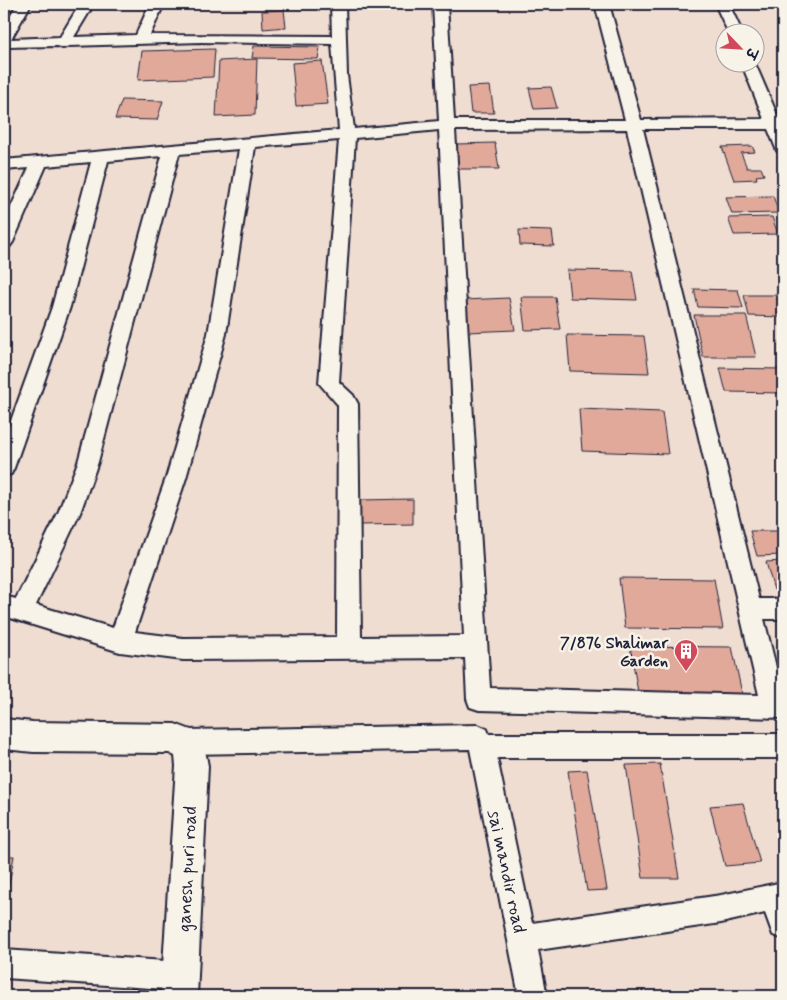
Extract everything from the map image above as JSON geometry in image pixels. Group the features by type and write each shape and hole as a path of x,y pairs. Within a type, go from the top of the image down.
{"street":[{"path":"4,38 24,4"},
{"path":"63,44 87,4"},
{"path":"141,40 157,4"},
{"path":"338,4 338,40 347,135 329,383 332,389 343,394 348,404 348,648"},
{"path":"440,4 479,699 779,707 751,609 634,124 602,4"},
{"path":"722,4 730,22"},
{"path":"4,43 63,44 141,40 338,40"},
{"path":"753,72 779,124 783,147"},
{"path":"4,165 447,125 779,124"},
{"path":"120,641 176,478 217,334 248,142"},
{"path":"172,149 88,462 69,513 12,609 120,641 183,649 477,647"},
{"path":"4,468 60,307 101,156"},
{"path":"4,242 24,193 40,162"},
{"path":"751,609 783,609"},
{"path":"4,734 33,737 178,738 186,742 478,738 482,746 783,746"},
{"name":"ganesh puri road","path":"179,986 192,766 191,753 186,742"},
{"name":"sai mandir road","path":"482,746 533,996"},
{"path":"522,938 721,909 778,896 783,924"},
{"path":"4,964 179,986"}],"building":[{"path":"284,10 286,27 263,29 262,11"},
{"path":"254,46 320,47 318,59 252,58"},
{"path":"215,49 213,77 138,80 142,51"},
{"path":"257,59 255,115 216,117 219,61"},
{"path":"322,61 328,104 296,106 292,63"},
{"path":"490,86 494,113 471,113 468,87"},
{"path":"551,87 557,108 534,109 529,88"},
{"path":"122,100 163,101 157,120 115,119"},
{"path":"495,143 499,169 458,169 456,144"},
{"path":"752,146 755,152 741,153 747,168 761,168 764,175 756,176 757,179 734,180 722,147"},
{"path":"773,196 779,213 732,214 726,197"},
{"path":"772,217 778,234 734,235 728,218"},
{"path":"519,230 552,231 554,246 520,245"},
{"path":"567,270 632,271 637,300 570,298"},
{"path":"694,289 738,290 743,308 698,307"},
{"path":"744,295 783,295 783,317 749,316"},
{"path":"521,297 555,297 560,329 525,330"},
{"path":"509,298 515,330 467,332 463,300"},
{"path":"694,315 746,315 756,357 703,357"},
{"path":"567,335 644,336 649,373 570,371"},
{"path":"720,368 782,369 783,393 726,392"},
{"path":"579,409 662,412 668,454 582,451"},
{"path":"413,499 413,524 360,525 360,500"},
{"path":"750,531 783,531 783,555 757,556"},
{"path":"783,561 783,590 774,590 766,562"},
{"path":"619,578 714,579 723,629 625,628"},
{"name":"7/876 Shalimar Garden","path":"630,646 732,647 743,698 639,698"},
{"path":"660,764 679,878 643,878 626,765"},
{"path":"587,770 607,890 587,891 568,771"},
{"path":"743,803 760,863 725,866 710,806"},
{"path":"4,856 14,856 4,913"}],"place":[{"name":"7/876 Shalimar Garden","path":"686,672"}]}
